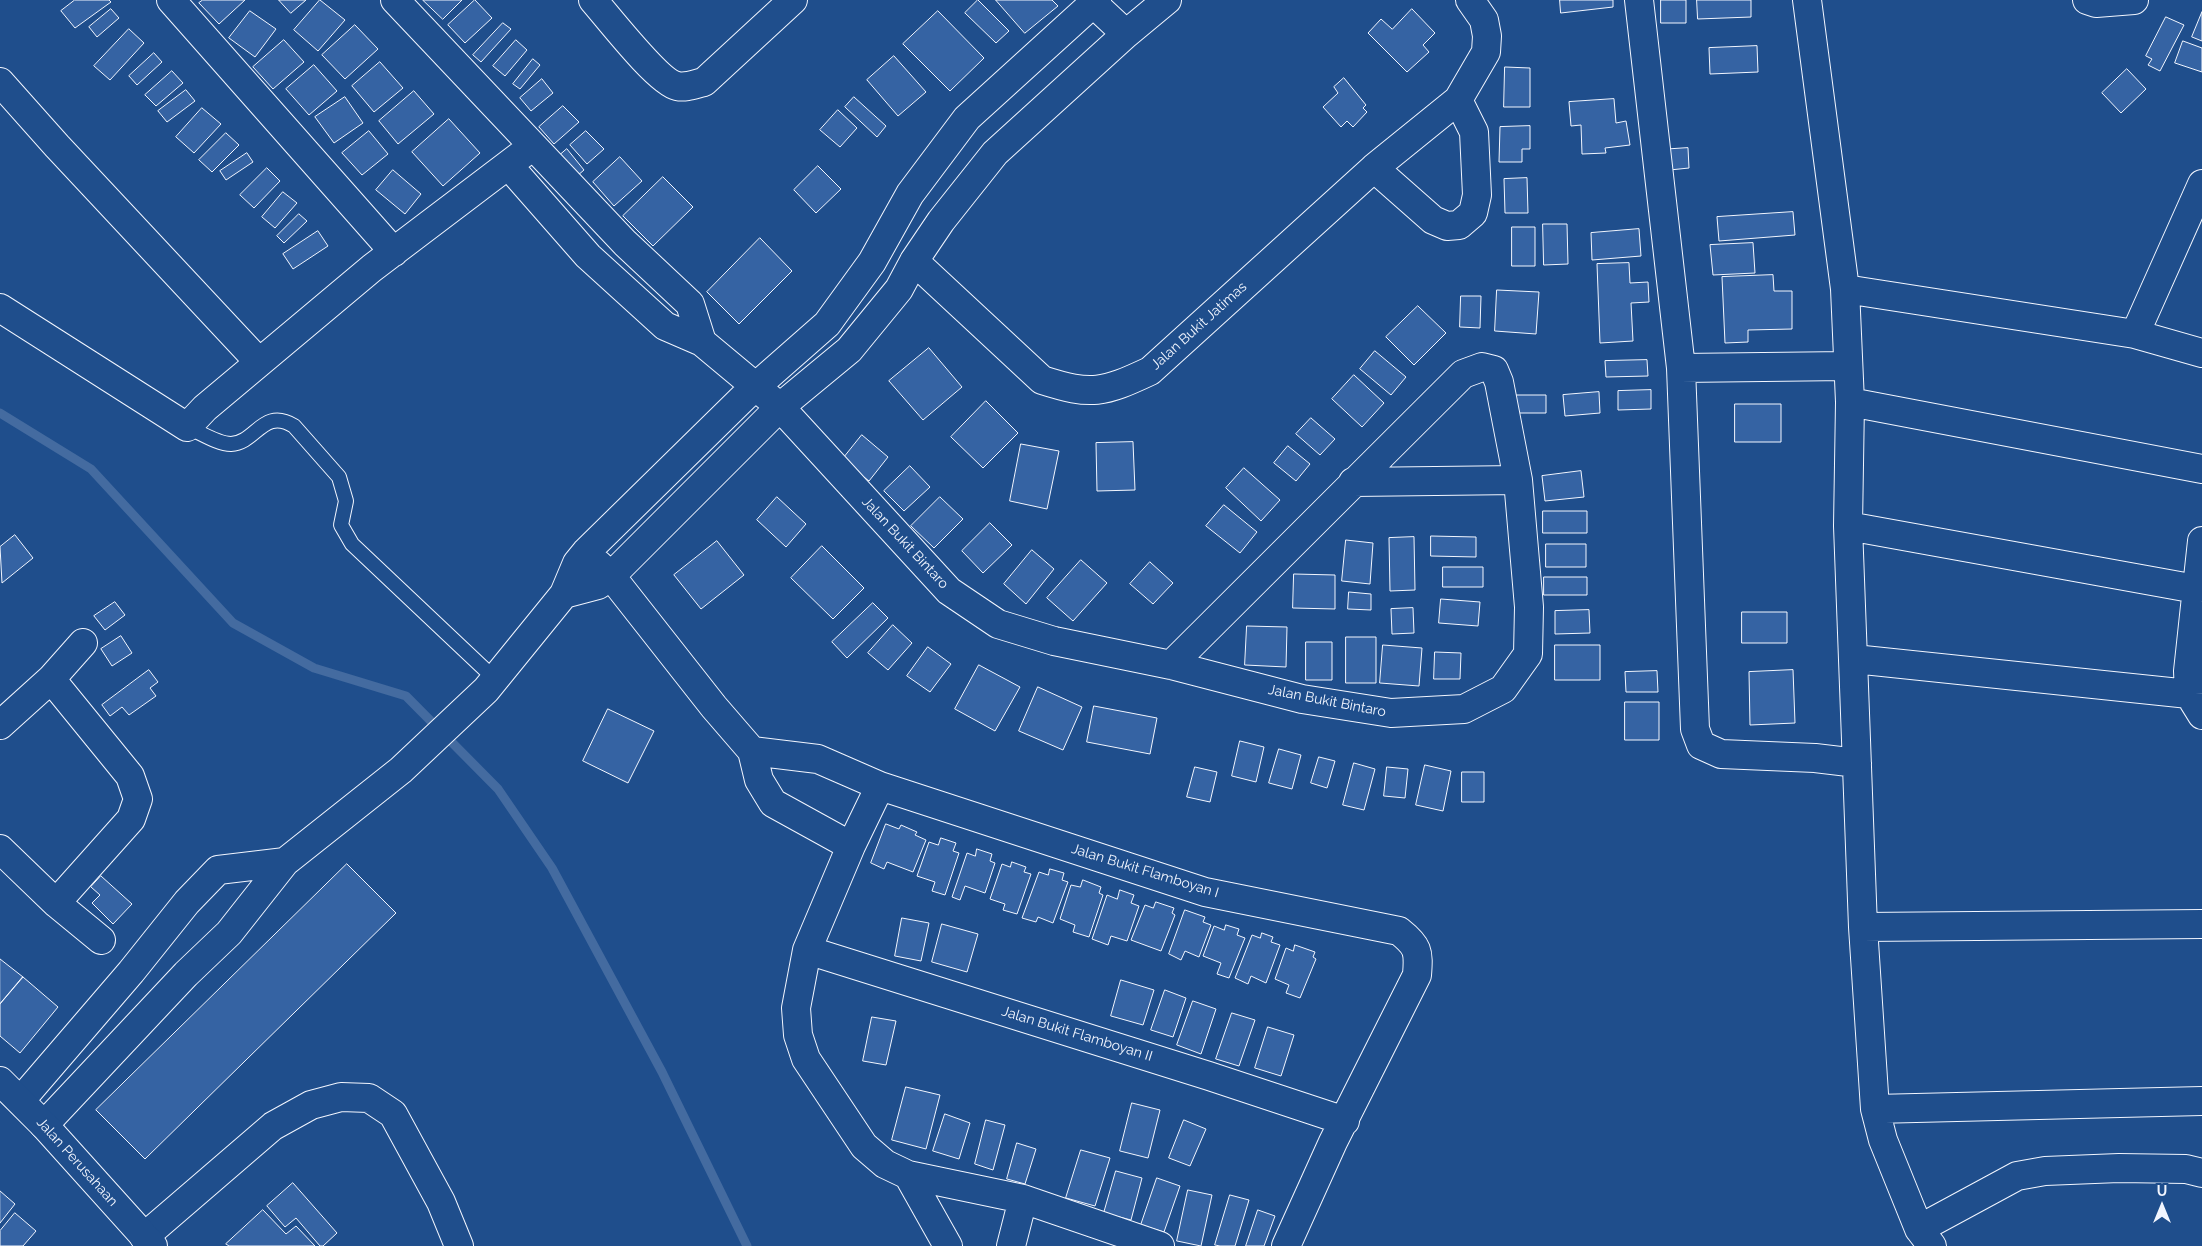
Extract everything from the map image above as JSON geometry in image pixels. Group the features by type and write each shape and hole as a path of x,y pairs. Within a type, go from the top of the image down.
{"street":[{"path":"171,0 394,252"},
{"path":"394,0 625,243 690,304 702,342"},
{"path":"593,0 657,73 677,86 688,86 704,82 782,4"},
{"path":"564,594 598,585 611,576 780,407 849,350 899,289 914,261 941,222 995,153 1126,34 1167,0"},
{"name":"Jalan Bukit Jatimas","path":"914,261 1042,380 1068,388 1094,392 1119,386 1150,371 1374,168 1458,100 1486,52 1487,36 1484,20 1470,0"},
{"path":"1639,0 1681,368 1695,729 1701,745 1721,754 1815,758 1857,763"},
{"path":"1807,0 1846,289 1846,366 1850,402 1848,526 1863,927 1875,1109 1883,1140 1926,1238 2017,1176 2045,1171 2119,1168 2186,1168 2202,1173"},
{"path":"2087,0 2096,3 2134,0"},
{"path":"44,1125 186,974 229,933 285,862 400,770 491,684 564,594 577,563 586,552 756,386 827,324 872,262 910,194 967,118 1095,1 1126,34"},
{"path":"0,82 57,146 260,362"},
{"path":"1374,168 1433,220 1447,226 1459,225 1473,213 1477,195 1474,132 1458,100"},
{"path":"0,308 187,427 205,408 372,268 533,146"},
{"name":"Jalan Bukit Bintaro","path":"509,166 588,256 665,326 702,342 780,407 948,591 998,624 1054,641 1171,665 1302,699 1391,713 1464,709 1503,689 1528,654 1529,607 1518,480 1497,375 1489,368 1482,367 1463,374 1171,665"},
{"path":"2135,334 2202,184"},
{"path":"610,275 638,254"},
{"path":"1846,289 2135,334 2202,353"},
{"path":"1681,368 1846,366"},
{"path":"1850,402 2202,469"},
{"path":"1353,482 1518,480"},
{"path":"1848,526 2196,589"},
{"path":"1854,659 2195,705 2188,671 2202,541"},
{"path":"586,552 611,576 714,707 752,751 759,780 773,803 851,846"},
{"path":"0,725 51,679 83,643"},
{"path":"51,679 130,776 138,799 131,819 56,903"},
{"name":"Jalan Bukit Flamboyan I","path":"752,751 818,759 880,786 1205,892 1399,931 1412,942 1419,956 1417,975 1345,1121"},
{"path":"880,786 851,846 808,950 796,1008 798,1035 806,1059 864,1146 885,1164 908,1175 1023,1199 1160,1246"},
{"path":"0,849 56,903 100,940"},
{"path":"21,1100 187,902 218,870 285,862"},
{"path":"1863,927 2202,924"},
{"name":"Jalan Bukit Flamboyan II","path":"808,950 1209,1076 1345,1121"},
{"path":"112,993 142,1021"},
{"name":"Jalan Perusahaan","path":"0,1081 44,1125 143,1243"},
{"path":"143,1243 273,1126 311,1105 341,1097 369,1098 393,1114 441,1202 459,1246"},
{"path":"1875,1109 2202,1100"},
{"path":"1286,1246 1333,1142 1345,1121"},
{"path":"908,1175 948,1246"},
{"path":"1010,1246 1023,1199"}],"lane":[{"path":"187,427 230,444 239,442 264,424 276,420 286,421 294,426 339,477 346,501 342,525 352,544 491,684"}],"building":[{"path":"75,0 109,0 111,2 75,28 61,11"},
{"path":"203,0 245,0 219,24 199,3"},
{"path":"279,0 306,0 291,13"},
{"path":"320,0 345,20 318,51 294,30"},
{"path":"423,0 462,0 443,19"},
{"path":"475,0 492,18 465,43 448,25"},
{"path":"978,0 1009,31 996,43 965,13"},
{"path":"996,0 1052,0 1058,6 1025,33"},
{"path":"1560,0 1613,0 1613,7 1561,13"},
{"path":"1661,0 1686,0 1686,23 1661,23"},
{"path":"1697,0 1751,0 1751,17 1698,19"},
{"path":"111,9 119,18 97,37 89,27"},
{"path":"1412,9 1435,33 1423,45 1429,52 1407,72 1368,33 1381,19 1392,29"},
{"path":"250,11 276,29 255,57 229,38"},
{"path":"938,11 984,58 950,91 903,44"},
{"path":"2202,12 2202,41 2192,37"},
{"path":"2166,17 2184,25 2160,71 2148,65 2152,59 2146,56"},
{"path":"503,23 511,29 481,62 473,55"},
{"path":"355,25 378,49 345,79 322,55"},
{"path":"129,29 144,43 110,80 94,66"},
{"path":"284,40 304,62 273,89 253,67"},
{"path":"516,40 527,50 505,76 493,66"},
{"path":"2183,41 2202,48 2202,72 2175,63"},
{"path":"1757,46 1758,72 1710,74 1709,48"},
{"path":"154,53 162,62 137,85 129,76"},
{"path":"894,56 926,92 898,116 867,80"},
{"path":"533,59 540,65 520,89 513,84"},
{"path":"380,62 403,88 374,112 352,86"},
{"path":"314,65 337,91 309,115 286,89"},
{"path":"1505,67 1530,68 1530,107 1504,107"},
{"path":"2127,69 2146,89 2121,113 2102,93"},
{"path":"172,71 183,83 156,106 145,95"},
{"path":"1344,78 1366,105 1363,108 1367,112 1353,127 1347,121 1341,127 1323,107 1338,93 1334,87"},
{"path":"542,79 553,93 531,111 520,98"},
{"path":"186,90 195,101 167,122 158,111"},
{"path":"414,91 434,114 398,144 379,121"},
{"path":"345,97 363,123 334,143 315,117"},
{"path":"854,97 886,126 877,137 845,107"},
{"path":"1614,99 1616,123 1626,121 1630,145 1605,148 1606,153 1582,154 1581,125 1571,126 1569,102"},
{"path":"563,106 579,122 554,144 539,127"},
{"path":"202,108 221,124 194,153 176,137"},
{"path":"838,110 857,128 840,147 820,130"},
{"path":"449,119 480,153 443,186 412,152"},
{"path":"1530,126 1530,149 1522,149 1522,162 1499,162 1500,127"},
{"path":"369,131 388,154 362,175 342,153"},
{"path":"586,131 604,149 587,164 570,145"},
{"path":"226,133 239,145 212,172 199,160"},
{"path":"1688,148 1689,168 1660,171 1658,150"},
{"path":"567,149 584,170 570,182 553,161"},
{"path":"247,153 253,162 226,180 220,171"},
{"path":"620,157 642,181 614,206 593,182"},
{"path":"818,166 841,189 816,213 794,190"},
{"path":"267,168 280,181 254,208 240,195"},
{"path":"393,170 421,194 405,214 376,190"},
{"path":"663,177 693,207 653,246 623,216"},
{"path":"1527,178 1528,213 1505,213 1504,179"},
{"path":"283,192 297,203 275,228 262,217"},
{"path":"1793,212 1795,235 1719,241 1717,217"},
{"path":"299,214 307,221 284,243 277,236"},
{"path":"1543,224 1567,224 1568,264 1544,265"},
{"path":"1512,227 1535,227 1535,266 1512,266"},
{"path":"1639,229 1641,256 1592,260 1591,233"},
{"path":"318,231 328,246 293,269 283,254"},
{"path":"760,238 792,271 739,324 707,292"},
{"path":"1753,243 1755,273 1713,275 1710,245"},
{"path":"1629,263 1630,283 1648,282 1649,302 1631,303 1633,341 1600,343 1597,264"},
{"path":"1773,275 1774,291 1792,291 1792,329 1748,330 1748,342 1725,343 1722,277"},
{"path":"1497,290 1539,292 1536,334 1495,331"},
{"path":"1461,296 1481,296 1480,328 1460,327"},
{"path":"1418,306 1446,333 1414,365 1386,337"},
{"path":"929,348 962,387 923,420 889,381"},
{"path":"1375,351 1406,377 1391,395 1360,369"},
{"path":"1647,360 1648,376 1606,377 1605,361"},
{"path":"1354,375 1384,403 1362,427 1332,399"},
{"path":"1651,390 1651,409 1618,410 1618,391"},
{"path":"1599,392 1600,413 1565,416 1563,395"},
{"path":"1513,395 1546,395 1546,413 1513,413"},
{"path":"986,401 1018,433 983,468 951,437"},
{"path":"1735,404 1781,404 1781,442 1735,442"},
{"path":"1311,418 1335,439 1320,455 1296,434"},
{"path":"862,435 888,457 869,481 842,460"},
{"path":"1133,442 1135,490 1097,491 1096,443"},
{"path":"1021,444 1059,451 1047,509 1010,501"},
{"path":"1288,446 1310,464 1296,481 1274,463"},
{"path":"910,466 930,487 904,511 884,491"},
{"path":"1244,468 1280,500 1261,521 1226,488"},
{"path":"1581,471 1584,497 1545,501 1542,476"},
{"path":"777,497 806,524 786,547 757,520"},
{"path":"940,497 963,519 934,548 911,526"},
{"path":"1224,505 1257,532 1240,553 1206,526"},
{"path":"1543,511 1587,511 1587,533 1543,533"},
{"path":"990,523 1012,545 983,573 962,551"},
{"path":"15,535 33,558 2,583 0,547"},
{"path":"1431,536 1476,537 1476,557 1431,556"},
{"path":"1414,537 1415,590 1390,591 1389,538"},
{"path":"1346,540 1373,543 1370,584 1342,581"},
{"path":"717,541 744,575 701,609 674,575"},
{"path":"1546,544 1586,544 1586,567 1546,567"},
{"path":"822,546 864,588 833,619 791,578"},
{"path":"1032,550 1054,569 1026,604 1004,584"},
{"path":"1081,560 1107,583 1073,621 1047,598"},
{"path":"1150,562 1173,583 1153,604 1130,584"},
{"path":"1443,567 1483,567 1483,587 1443,587"},
{"path":"1294,574 1335,575 1335,609 1293,608"},
{"path":"1544,577 1587,577 1587,595 1544,595"},
{"path":"1349,592 1371,594 1371,610 1348,609"},
{"path":"1441,599 1480,602 1478,626 1439,623"},
{"path":"115,602 125,615 105,630 94,616"},
{"path":"873,603 888,618 847,658 832,642"},
{"path":"1413,608 1414,633 1392,634 1391,609"},
{"path":"1589,610 1590,633 1555,634 1555,611"},
{"path":"1742,612 1787,612 1787,643 1742,643"},
{"path":"893,625 912,643 888,670 868,653"},
{"path":"1247,626 1287,627 1286,667 1245,665"},
{"path":"121,636 132,653 112,666 101,649"},
{"path":"1346,637 1376,637 1376,683 1346,683"},
{"path":"1306,642 1332,642 1332,680 1306,680"},
{"path":"1383,645 1422,648 1419,686 1380,683"},
{"path":"1555,645 1600,645 1600,680 1555,680"},
{"path":"928,647 951,664 930,692 907,676"},
{"path":"1435,652 1461,653 1460,679 1434,679"},
{"path":"979,665 1020,687 995,731 955,709"},
{"path":"149,670 158,682 150,688 156,696 129,715 122,707 110,716 102,705"},
{"path":"1793,670 1795,723 1750,725 1749,672"},
{"path":"1657,671 1658,692 1626,692 1625,672"},
{"path":"1038,687 1082,707 1063,750 1019,731"},
{"path":"1625,702 1659,702 1659,740 1625,740"},
{"path":"1094,706 1157,718 1150,754 1087,742"},
{"path":"608,709 654,731 628,783 583,761"},
{"path":"1240,741 1264,747 1256,782 1232,776"},
{"path":"1279,749 1301,755 1292,789 1269,783"},
{"path":"1319,757 1335,761 1327,788 1311,783"},
{"path":"1354,763 1375,769 1364,810 1343,805"},
{"path":"1425,765 1451,771 1443,811 1416,805"},
{"path":"1195,767 1217,772 1210,802 1187,797"},
{"path":"1387,767 1408,769 1405,798 1384,796"},
{"path":"1462,772 1484,772 1484,802 1462,802"},
{"path":"886,824 899,829 901,825 917,832 915,835 926,840 913,872 887,862 884,869 871,863"},
{"path":"941,838 956,843 953,851 959,853 945,895 932,891 935,882 917,876 929,842 938,845"},
{"path":"977,849 992,854 990,861 995,863 985,893 965,886 960,900 952,897 967,853 975,856"},
{"path":"1012,862 1026,867 1024,872 1031,874 1017,914 1003,910 1005,904 990,899 1002,864 1010,867"},
{"path":"347,864 396,913 145,1159 96,1110"},
{"path":"1050,869 1064,873 1062,880 1068,882 1053,923 1038,917 1036,922 1022,918 1039,872 1048,875"},
{"path":"101,876 132,904 113,924 92,903 100,895 91,887"},
{"path":"1083,880 1101,887 1099,893 1103,895 1089,937 1073,932 1075,925 1060,919 1071,885 1080,887"},
{"path":"1120,890 1134,895 1131,903 1139,906 1127,941 1111,936 1108,945 1092,939 1107,895 1117,899"},
{"path":"1156,902 1174,908 1172,913 1175,915 1161,951 1131,940 1145,905 1153,908"},
{"path":"1185,910 1205,917 1203,922 1211,925 1199,957 1185,951 1181,960 1169,954"},
{"path":"902,918 929,923 921,961 895,956"},
{"path":"942,924 978,934 967,972 932,962"},
{"path":"1226,925 1239,929 1237,935 1245,938 1229,978 1217,974 1221,963 1203,956 1214,926 1224,930"},
{"path":"1262,933 1273,937 1271,942 1280,945 1266,983 1251,976 1248,984 1235,978 1252,935 1260,938"},
{"path":"1295,945 1315,952 1313,957 1316,959 1300,998 1286,993 1289,985 1275,979 1286,948 1293,951"},
{"path":"0,959 23,977 0,1004"},
{"path":"23,977 58,1007 20,1053 0,1036 0,1004"},
{"path":"1121,980 1154,990 1143,1025 1111,1016"},
{"path":"1165,990 1186,998 1173,1037 1151,1030"},
{"path":"1193,1001 1216,1009 1201,1054 1177,1045"},
{"path":"1232,1013 1255,1020 1239,1066 1216,1059"},
{"path":"872,1017 896,1021 886,1065 863,1061"},
{"path":"1268,1027 1294,1035 1281,1076 1255,1068"},
{"path":"906,1087 940,1095 926,1149 892,1140"},
{"path":"1132,1103 1160,1110 1148,1158 1120,1151"},
{"path":"945,1114 970,1123 959,1159 933,1151"},
{"path":"986,1120 1005,1125 993,1170 975,1164"},
{"path":"1184,1120 1206,1129 1190,1166 1169,1158"},
{"path":"1017,1143 1036,1149 1025,1184 1007,1179"},
{"path":"1081,1150 1110,1158 1095,1206 1066,1198"},
{"path":"1116,1171 1142,1178 1131,1220 1104,1213"},
{"path":"1157,1178 1180,1186 1164,1232 1141,1225"},
{"path":"293,1183 337,1233 323,1246 320,1246 296,1218 285,1227 267,1206"},
{"path":"1188,1190 1212,1195 1201,1246 1177,1241"},
{"path":"0,1191 15,1204 0,1223"},
{"path":"1230,1195 1249,1200 1235,1246 1215,1245"},
{"path":"263,1210 286,1234 296,1226 315,1246 229,1246 226,1244"},
{"path":"1258,1210 1275,1216 1264,1246 1246,1246"},
{"path":"15,1213 36,1231 23,1246 0,1246 0,1231"}],"waterway":[{"path":"0,413 91,469 233,623 314,668 406,696 498,789 552,868 662,1072 747,1246"}]}
